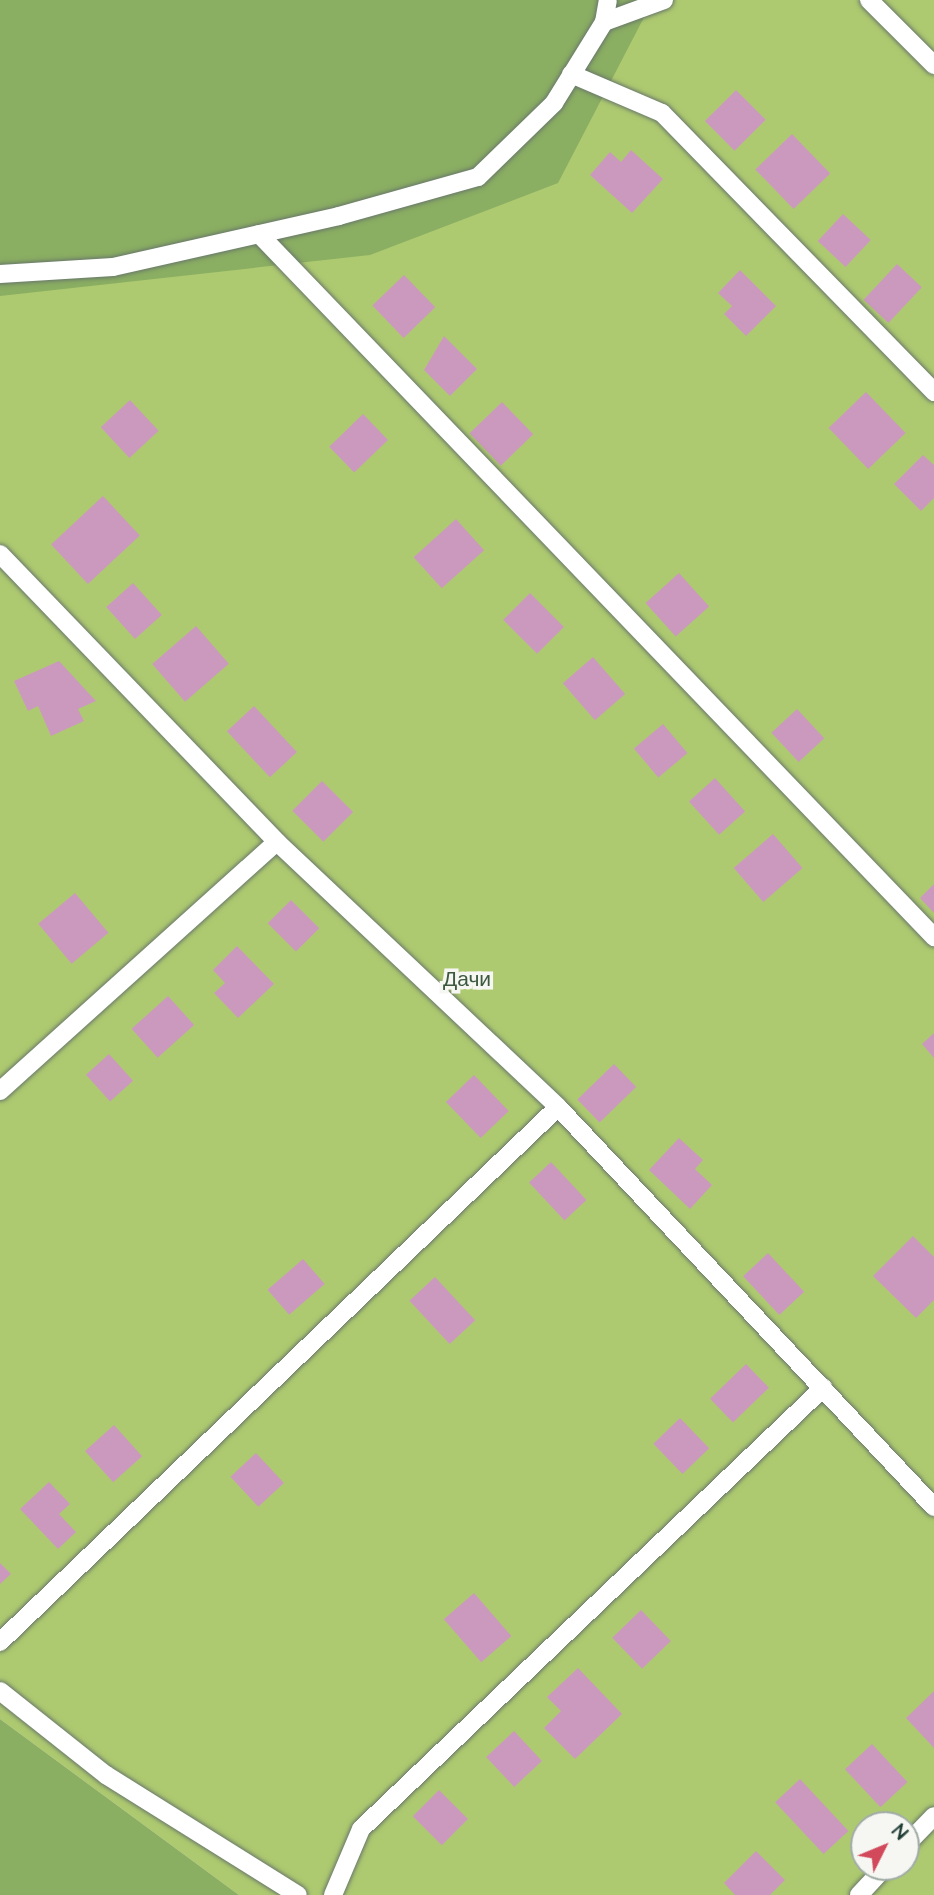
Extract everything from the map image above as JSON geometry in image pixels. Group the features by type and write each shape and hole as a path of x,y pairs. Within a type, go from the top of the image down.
{"lane":[{"path":"0,274 113,267 259,234 478,177 554,103 604,22 608,0"},
{"path":"604,22 664,0"},
{"path":"869,0 934,65"},
{"path":"571,74 662,113 934,392"},
{"path":"259,234 934,937"},
{"path":"0,554 277,842 558,1107 934,1507"},
{"path":"0,1091 277,842"},
{"path":"0,1642 558,1107"},
{"path":"333,1895 361,1829 823,1388"},
{"path":"0,1691 106,1775 298,1895"},
{"path":"920,1830 934,1816"},
{"path":"859,1895 872,1881"}],"green space":[{"path":"0,0 653,0 558,183 370,255 0,296"},
{"name":"Дачи","path":"561,0 934,0 934,1895 239,1895 0,1719 0,240"},
{"path":"0,1719 239,1895 0,1895"}],"building":[{"path":"736,90 766,120 735,151 705,121"},
{"path":"792,134 830,174 794,209 755,169"},
{"path":"631,150 663,179 632,213 590,175 610,152 621,162"},
{"path":"843,214 871,240 846,267 818,241"},
{"path":"897,264 922,287 888,323 864,300"},
{"path":"740,270 776,306 746,336 724,314 732,306 718,293"},
{"path":"404,275 435,307 404,338 372,306"},
{"path":"444,336 477,369 450,396 424,370"},
{"path":"866,392 906,433 868,469 829,428"},
{"path":"130,400 159,431 129,458 101,427"},
{"path":"502,402 533,434 501,466 470,433"},
{"path":"363,414 388,440 354,473 329,447"},
{"path":"923,455 934,465 934,498 921,511 894,484"},
{"path":"103,496 140,535 88,584 51,544"},
{"path":"456,519 484,550 442,588 414,557"},
{"path":"679,573 709,606 676,637 646,603"},
{"path":"133,583 162,615 135,639 106,607"},
{"path":"530,593 564,627 537,654 503,620"},
{"path":"196,626 229,664 185,702 152,664"},
{"path":"593,657 625,694 595,720 563,683"},
{"path":"59,661 96,701 78,709 84,721 51,736 38,706 28,711 14,681"},
{"path":"254,706 297,752 270,777 227,731"},
{"path":"797,709 824,738 799,762 771,733"},
{"path":"663,724 687,753 658,778 634,748"},
{"path":"715,778 745,811 719,835 689,801"},
{"path":"322,781 353,812 323,842 292,811"},
{"path":"773,834 803,868 763,902 734,868"},
{"path":"934,884 934,913 920,898"},
{"path":"75,893 108,933 72,964 38,924"},
{"path":"291,900 319,928 296,952 268,923"},
{"path":"237,946 274,984 238,1018 214,993 225,983 213,970"},
{"path":"168,996 194,1025 158,1058 132,1029"},
{"path":"934,1033 934,1058 922,1044"},
{"path":"109,1054 133,1081 110,1101 86,1075"},
{"path":"614,1064 636,1087 600,1122 577,1099"},
{"path":"474,1075 509,1111 481,1138 446,1102"},
{"path":"679,1138 703,1160 695,1169 712,1185 690,1209 649,1170"},
{"path":"551,1162 586,1200 565,1220 529,1182"},
{"path":"913,1236 934,1257 934,1300 916,1318 873,1276"},
{"path":"768,1253 804,1292 779,1315 743,1276"},
{"path":"303,1259 325,1284 289,1315 268,1290"},
{"path":"435,1277 475,1320 450,1344 409,1301"},
{"path":"746,1364 769,1388 733,1422 710,1399"},
{"path":"680,1418 709,1448 683,1474 653,1444"},
{"path":"114,1425 142,1456 113,1482 85,1451"},
{"path":"256,1453 284,1483 258,1507 230,1477"},
{"path":"49,1482 70,1504 59,1514 76,1532 58,1549 20,1509"},
{"path":"0,1563 11,1574 0,1584"},
{"path":"474,1593 511,1636 481,1662 444,1619"},
{"path":"641,1610 671,1641 642,1669 612,1638"},
{"path":"578,1668 622,1714 575,1759 544,1728 561,1711 547,1697"},
{"path":"934,1691 934,1748 906,1718"},
{"path":"514,1731 542,1761 514,1787 486,1757"},
{"path":"872,1744 907,1782 880,1807 845,1769"},
{"path":"800,1779 848,1831 824,1854 775,1802"},
{"path":"439,1790 468,1819 442,1845 413,1816"},
{"path":"756,1851 785,1880 770,1895 735,1895 724,1883"}]}
